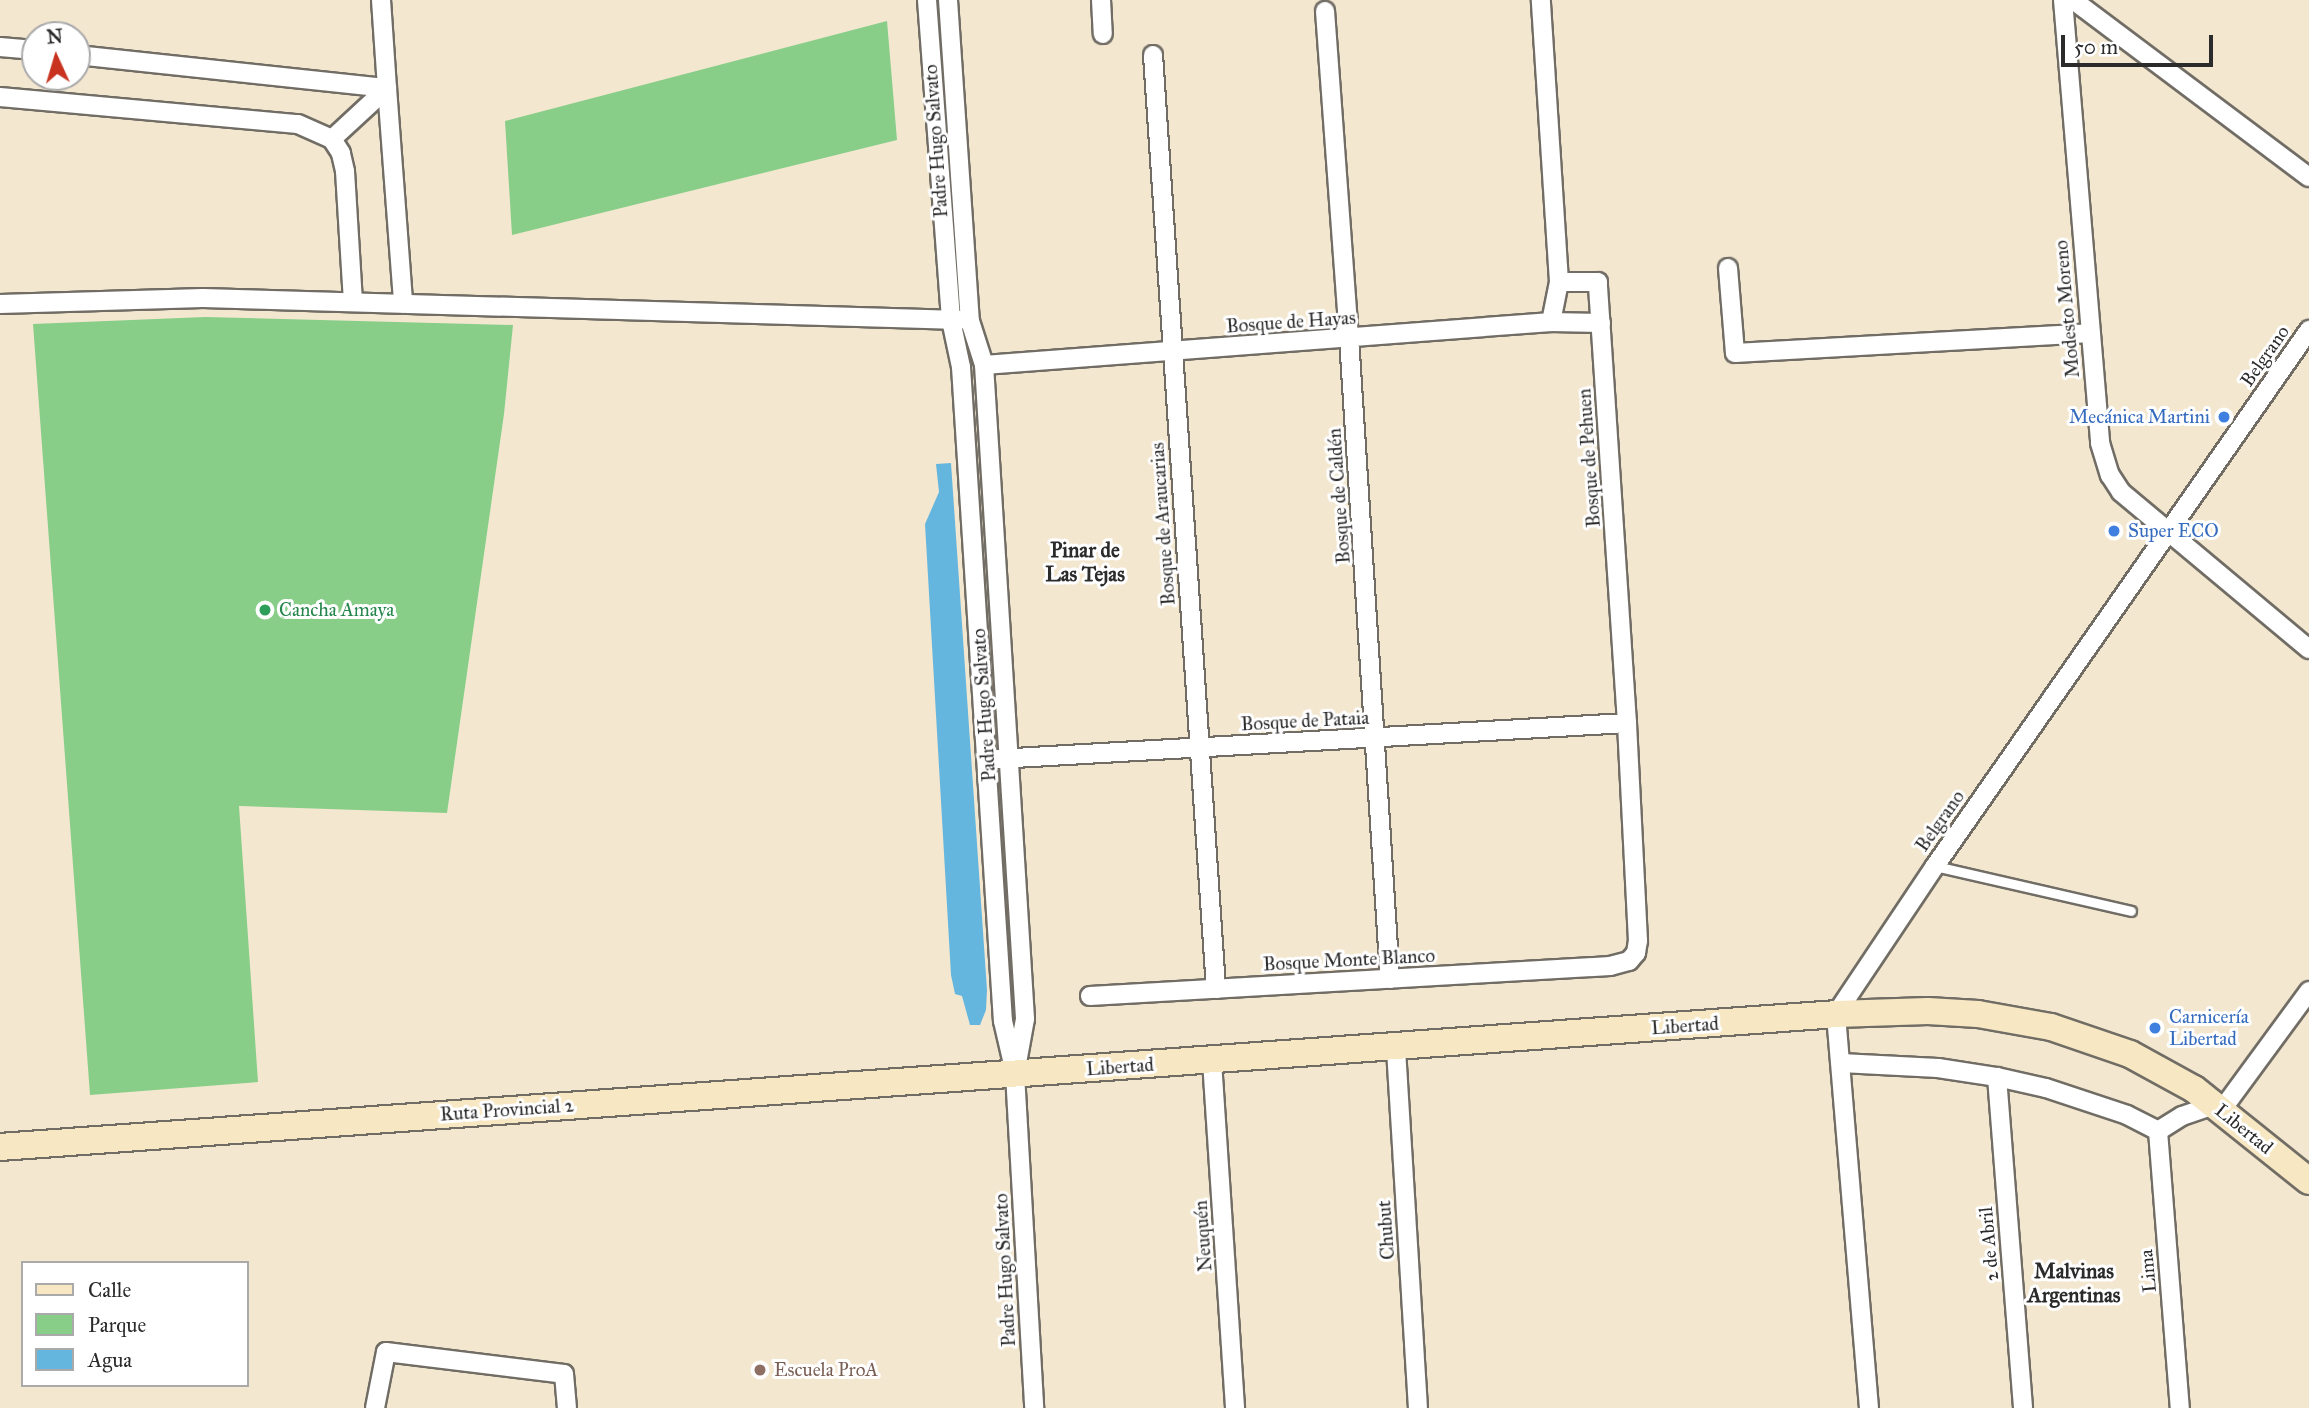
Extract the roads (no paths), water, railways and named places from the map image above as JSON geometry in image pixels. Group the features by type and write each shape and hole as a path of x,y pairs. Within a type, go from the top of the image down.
{"main road":[{"name":"Libertad","path":"1015,1074 1395,1049 1882,1011 1965,1013 2051,1027 2130,1054 2165,1070 2218,1108 2309,1181"},
{"name":"Ruta Provincial 2","path":"0,1147 1015,1074"}],"street":[{"path":"381,0 403,303"},
{"name":"Padre Hugo Salvato","path":"927,0 951,320 961,368 1003,1021 1015,1074 1034,1408"},
{"name":"Padre Hugo Salvato","path":"948,0 970,321 984,365 1025,1019 1015,1074"},
{"path":"1101,0 1103,34"},
{"path":"1541,0 1559,282 1551,322"},
{"name":"Modesto Moreno","path":"2063,0 2100,443 2110,475 2121,492 2309,649"},
{"path":"2073,0 2309,177"},
{"name":"Bosque de Caldén","path":"1325,11 1376,738 1390,979"},
{"path":"0,47 21,49"},
{"name":"Bosque de Araucarias","path":"1153,55 1216,989"},
{"path":"91,56 387,88"},
{"path":"332,139 387,88"},
{"path":"0,97 298,124 332,139 341,153 345,171 353,302"},
{"path":"1728,268 1734,353 2090,333"},
{"name":"Bosque de Pehuen","path":"1559,282 1598,282 1627,723 1638,941 1636,953 1629,961 1610,966"},
{"path":"0,304 203,298 970,321"},
{"name":"Bosque de Hayas","path":"984,365 1551,322 1601,323"},
{"name":"Belgrano","path":"1836,1014 2167,530 2309,330"},
{"name":"Bosque de Pataia","path":"986,760 1627,723"},
{"name":"Bosque Monte Blanco","path":"1090,996 1610,966"},
{"path":"1841,1063 1938,1068 1997,1077 2046,1088 2127,1115 2158,1132 2182,1116 2218,1108 2309,991"},
{"path":"1836,1014 1869,1408"},
{"name":"Chubut","path":"1395,1049 1418,1408"},
{"name":"Neuquén","path":"1212,1061 1235,1408"},
{"name":"2 de Abril","path":"1997,1077 2023,1408"},
{"name":"Lima","path":"2158,1132 2180,1408"},
{"path":"375,1408 386,1352 564,1374 567,1408"}],"lane":[{"path":"1935,866 2131,911"}],"water":[{"path":"951,463 987,990 986,1010 980,1025 970,1025 962,996 955,994 951,975 925,524 939,492 936,464"}],"place":[{"name":"Mecánica Martini","path":"2224,417"},
{"name":"Super ECO","path":"2114,531"},
{"name":"Cancha Amaya","path":"265,610"},
{"name":"Carnicería Libertad","path":"2155,1028"},
{"name":"Escuela ProA","path":"760,1370"}],"district":[{"name":"Pinar de Las Tejas","path":"1085,562"},
{"name":"Malvinas Argentinas","path":"2074,1283"}]}
